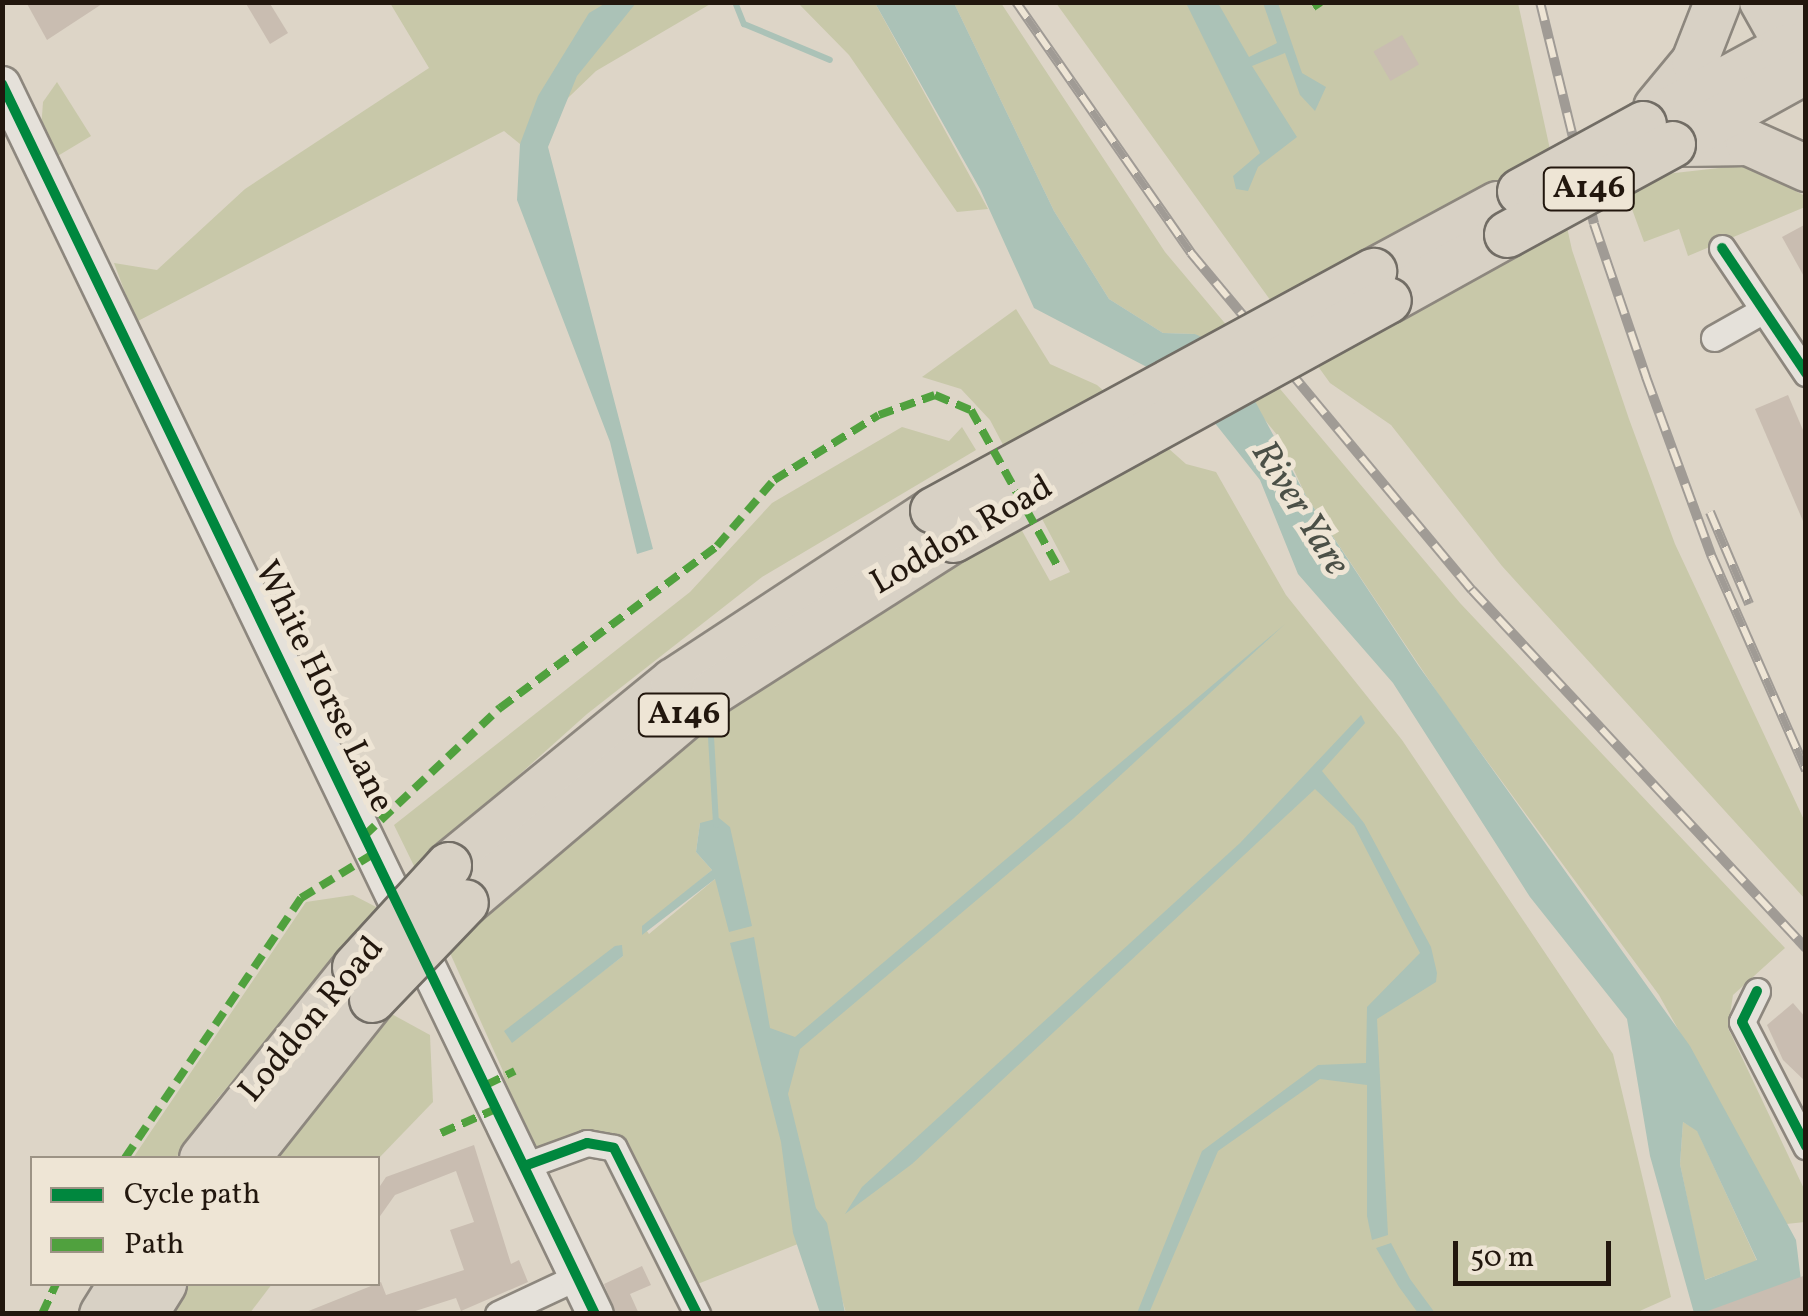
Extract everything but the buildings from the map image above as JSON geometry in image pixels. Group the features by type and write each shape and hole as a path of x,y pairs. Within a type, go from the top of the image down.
{"highway":[{"name":"Loddon Road","path":"1658,134 1694,62 1717,2"},
{"path":"1788,2 1801,59"},
{"name":"Loddon Road","path":"204,1156 457,884 943,525 1801,59"},
{"name":"A146","path":"1658,134 1748,142 1806,168"},
{"name":"Loddon Road","path":"247,1156 364,983"},
{"path":"102,1314 120,1286"},
{"path":"144,1314 162,1286"}],"main road":[{"path":"1759,2 1801,59"}],"street":[{"name":"White Horse Lane","path":"2,84 527,1165 595,1314"},
{"path":"1722,248 1806,373"},
{"path":"1714,338 1762,311"},
{"path":"1757,991 1742,1022 1806,1146"},
{"path":"527,1165 586,1143 614,1148 697,1314"},
{"path":"498,1314 577,1277"}],"shaded area":[{"path":"390,3 712,3 596,71 520,144 504,131 136,322 114,263 157,270 245,189 429,68"},
{"path":"798,3 875,3 988,209 957,212 849,55"},
{"path":"954,3 1001,3 1165,252 1460,603 1785,948 1733,995 1728,1028 1805,1191 1805,1222 1786,1224 1659,995 1445,704 1306,496 1278,436 1195,334 1163,333 1109,299 1054,211"},
{"path":"1056,3 1518,3 1572,250 1675,544 1805,822 1805,899 1502,566 1391,425 1330,383"},
{"path":"57,82 91,136 51,160 41,130 43,102"},
{"path":"1746,165 1805,196 1805,207 1688,256 1679,229 1644,242 1621,179"},
{"path":"1016,309 1050,364 1097,385 1186,464 1216,472 1286,595 1402,740 1613,1054 1671,1297 1633,1314 846,1313 823,1234 690,1287 625,1147 535,1158 508,1109 503,1071 450,953 569,831 730,698 1016,520 1050,581 1070,572 990,420 961,389 922,377","holes":["700,823 730,827 730,849 715,879 649,934 644,927 712,870 696,852","615,947 623,956 514,1039 510,1033"]},
{"path":"902,427 949,441 962,427 976,450 762,577 587,714 415,868 394,825 690,592 772,503"},
{"path":"353,895 380,909 217,1099 177,1156 134,1156 306,902"},
{"path":"388,1012 430,1035 433,1102 380,1157 274,1156"},
{"path":"1683,1122 1697,1130 1757,1261 1704,1280 1680,1164"},
{"path":"187,1286 270,1286 250,1313 169,1314"}],"water":[{"path":"606,3 636,3 577,76 548,147 653,549 637,554 610,442 517,200 520,144 538,96 589,13"},
{"name":"River Yare","path":"875,3 954,3 1054,211 1109,299 1163,333 1195,334 1227,349 1306,496 1418,665 1690,1046 1796,1240 1805,1313 1694,1313 1650,1156 1627,1019 1530,897 1393,683 1298,574 1260,480 1187,388 1034,308 980,189","holes":["1683,1122 1697,1131 1757,1260 1705,1280 1680,1164"]},
{"path":"1186,3 1218,3 1249,57 1277,43 1263,3 1278,3 1302,73 1326,87 1315,111 1300,95 1285,53 1252,66 1297,137 1258,167 1248,191 1236,189 1233,176 1260,153"},
{"path":"1285,624 1074,818 800,1049 788,1094 816,1208 827,1223 845,1313 820,1313 793,1233 781,1142 730,943 754,937 770,1028 795,1037"},
{"path":"1361,715 1365,723 1322,771 1364,823 1431,947 1437,973 1436,982 1377,1019 1388,1235 1372,1240 1367,1216 1367,1085 1320,1079 1218,1151 1149,1313 1137,1313 1202,1151 1318,1065 1366,1063 1367,1007 1420,953 1354,826 1315,789 912,1164 845,1214 862,1187 1240,843"},
{"path":"719,818 730,827 752,926 729,932 715,879 642,935 642,926 712,870 696,852 700,823"},
{"path":"622,945 623,956 512,1043 504,1031 615,946"},
{"path":"1391,1243 1410,1279 1435,1313 1418,1313 1399,1287 1376,1248"}],"waterway":[{"path":"735,2 744,24 830,60"},
{"path":"711,737 716,825"}],"railway":[{"path":"1016,2 1191,253 1472,590 1806,948"},
{"path":"1540,2 1594,224 1646,377 1712,557 1806,770"},
{"path":"1710,512 1749,604"}],"marked path":[{"path":"1313,7 1321,2"},
{"path":"364,836 500,708 717,546 774,480 879,415 935,395 971,410 1058,567"},
{"path":"126,1156 301,898 373,854"},
{"path":"486,1085 515,1071"},
{"path":"441,1133 498,1108"},
{"path":"42,1314 55,1286"}],"cycle path":[{"path":"2,84 595,1314"},
{"path":"1722,248 1806,373"},
{"path":"1757,991 1742,1022 1806,1146"},
{"path":"527,1165 587,1143 614,1148 697,1314"}]}
